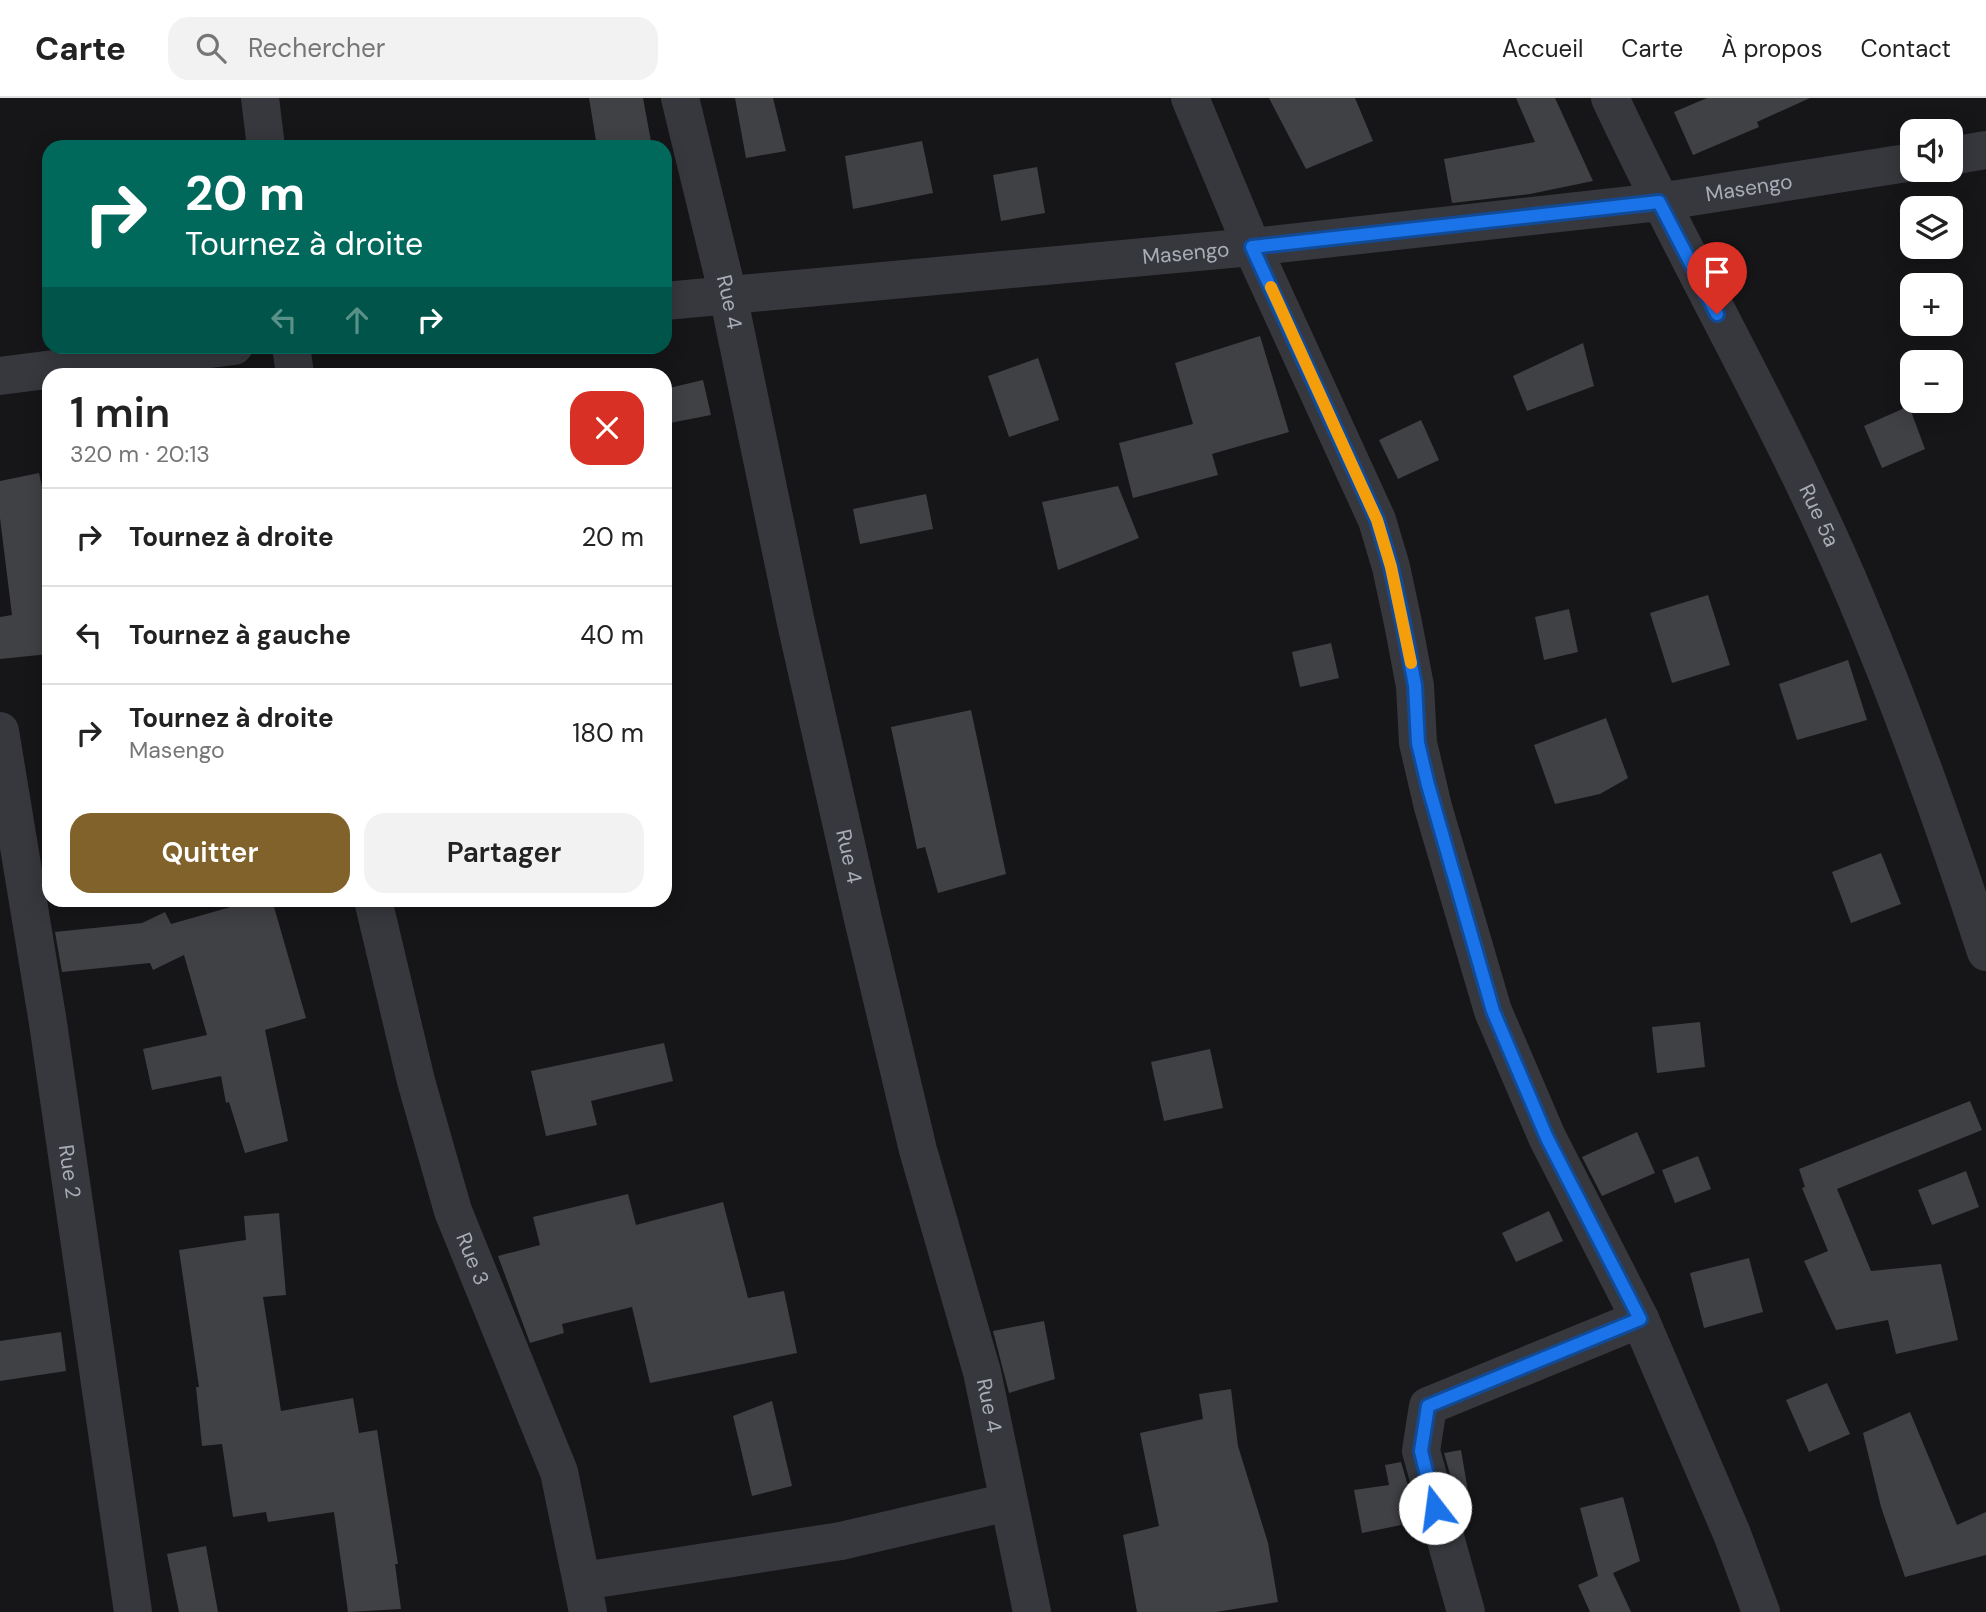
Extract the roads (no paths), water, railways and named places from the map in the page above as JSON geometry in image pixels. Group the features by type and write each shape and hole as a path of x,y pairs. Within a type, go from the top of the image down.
{"street":[{"path":"260,98 265,140"},
{"name":"Rue 4","path":"680,98 728,295 796,623 863,919 918,1150 982,1372 1032,1612"},
{"path":"1190,98 1252,247 1377,520 1391,567 1415,685 1418,743 1430,794 1493,1011 1547,1138 1640,1319 1732,1534 1761,1612"},
{"name":"Rue 5a","path":"1610,98 1659,202 1764,404 1970,852 1986,953"},
{"path":"1963,154 1986,150"},
{"name":"Masengo","path":"672,300 1252,247 1659,202 1900,164"},
{"path":"62,368 172,354"},
{"path":"0,376 42,371"},
{"name":"Rue 2","path":"0,731 50,1037 133,1612"},
{"name":"Rue 3","path":"375,907 416,1082 453,1211 559,1472 585,1596"},
{"path":"1466,1612 1421,1451 1428,1406 1640,1319"},
{"path":"585,1596 1008,1502"}]}
